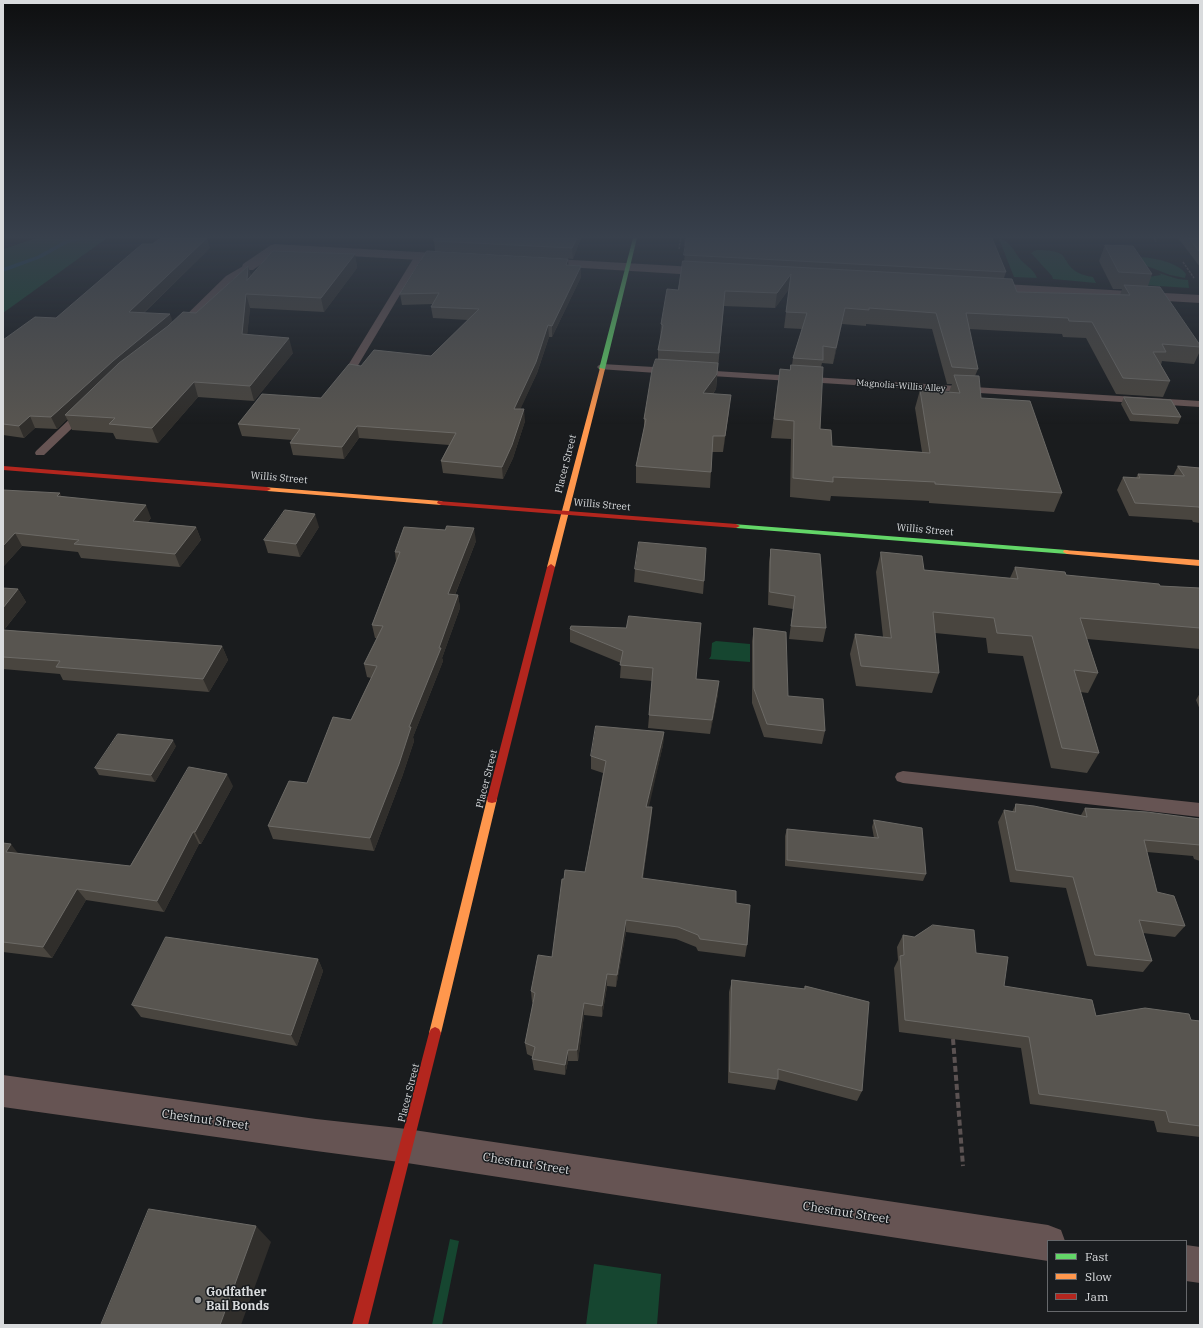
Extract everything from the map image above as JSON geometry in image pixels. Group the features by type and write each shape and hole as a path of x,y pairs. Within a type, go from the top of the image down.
{"main road":[{"name":"Placer Street","path":"360,1325 407,1146 619,300"},
{"name":"Willis Street","path":"3,468 1200,563"}],"street":[{"name":"Chestnut Street","path":"3,1091 316,1136 407,1146 1047,1243"},
{"path":"1187,1263 1200,1265"}],"lane":[{"path":"174,332 207,300"},
{"path":"352,367 392,300"},
{"name":"Magnolia-Willis Alley","path":"602,367 1200,404"},
{"path":"40,453 87,408"},
{"path":"903,777 1200,810"}],"path":[{"path":"953,1039 963,1166"}],"green space":[{"path":"3,300 21,300 3,313"},
{"path":"716,641 750,644 750,662 709,659 711,656 712,643"},
{"path":"450,1239 459,1241 442,1325 432,1325"},
{"path":"594,1264 661,1274 657,1325 586,1325"}],"building":[{"path":"77,300 142,300 129,312 170,314 113,361 51,417 30,416 19,426 3,424 3,340 35,317 56,318"},
{"path":"210,300 245,300 242,334 289,338 250,386 194,382 152,428 109,424 115,418 65,415 119,363 168,326 183,312 196,313"},
{"path":"435,300 565,300 552,326 548,325 536,362 514,409 524,409 512,445 502,467 441,461 456,433 357,426 342,447 290,443 300,429 238,424 262,394 321,398 349,364 361,366 374,350 431,356 479,309 431,307"},
{"path":"665,300 724,300 719,353 658,350 663,325 661,324"},
{"path":"788,300 1169,300 1200,347 1162,344 1166,352 1153,352 1170,381 1123,378 1092,322 1069,321 1068,318 966,313 978,369 952,367 936,313 869,308 869,310 845,308 836,348 823,346 823,360 793,358 807,313 786,312"},
{"path":"656,359 718,363 717,374 703,393 731,395 725,436 713,436 711,472 636,466 646,419 644,419 652,370"},
{"path":"791,365 823,367 820,429 831,430 832,446 930,453 920,390 960,393 954,375 979,376 981,398 1030,401 1062,493 935,484 935,482 833,477 833,482 793,478 794,421 774,419 780,369 790,370"},
{"path":"1124,397 1171,400 1181,417 1133,414"},
{"path":"1178,466 1200,468 1200,510 1199,507 1135,503 1123,477 1140,478 1138,474 1184,476"},
{"path":"3,490 60,493 57,496 146,505 133,521 196,527 175,554 74,544 79,540 15,533 3,546"},
{"path":"285,510 315,514 296,544 264,540"},
{"path":"447,526 474,528 448,594 458,595 439,648 441,648 409,727 411,727 399,764 370,838 268,826 289,781 307,783 333,717 351,720 377,666 364,664 383,626 372,625 400,552 395,552 404,527 445,530"},
{"path":"639,542 706,548 704,581 635,569"},
{"path":"771,549 820,554 826,628 791,626 795,596 770,592"},
{"path":"881,552 922,556 924,570 1018,579 1015,567 1065,572 1066,575 1159,584 1160,586 1200,588 1200,628 1080,618 1098,673 1074,670 1099,753 1062,748 1032,636 997,633 994,618 933,612 939,673 861,666 855,634 891,638"},
{"path":"3,588 18,589 3,608"},
{"path":"629,616 701,623 696,679 719,681 712,720 649,715 653,668 620,665 623,651 570,629 571,626 626,628"},
{"path":"754,628 786,632 788,696 823,699 825,731 767,724 754,689"},
{"path":"3,630 222,646 203,679 56,667 60,661 3,657"},
{"path":"596,726 664,732 646,807 652,807 642,878 736,891 736,903 750,905 747,945 700,939 698,935 678,927 626,920 617,975 607,974 602,1006 584,1003 577,1050 568,1050 565,1065 532,1059 535,1047 525,1043 535,993 531,991 538,955 552,957 562,879 564,879 565,870 585,872 606,761 591,756"},
{"path":"118,734 173,740 151,775 95,768"},
{"path":"189,767 227,774 195,832 193,832 157,901 77,889 43,947 3,942 3,843 11,844 6,852 130,866"},
{"path":"1016,804 1034,806 1087,817 1085,808 1147,812 1200,819 1200,845 1144,840 1157,892 1174,896 1185,926 1139,920 1152,961 1095,955 1073,877 1016,870 1004,810 1015,812"},
{"path":"874,820 922,828 926,874 787,860 787,829 878,838"},
{"path":"933,925 974,930 976,953 1008,957 1004,986 1092,1000 1096,1016 1145,1008 1189,1014 1191,1020 1200,1021 1200,1126 1169,1122 1166,1111 1039,1094 1029,1037 905,1020 900,956 904,955 903,935 914,937"},
{"path":"166,937 318,959 291,1035 132,1005"},
{"path":"732,980 805,989 805,986 869,1002 862,1091 778,1069 778,1079 730,1072"},
{"path":"149,1209 256,1226 220,1325 101,1325"}],"traffic: fast":[{"path":"602,369 619,300"},
{"path":"736,526 1067,552"}],"traffic: slow":[{"path":"551,567 602,369"},
{"path":"267,489 441,503"},
{"path":"1067,552 1200,563"},
{"path":"435,1033 492,799"}],"traffic: jam":[{"path":"3,468 267,489"},
{"path":"441,503 736,526"},
{"path":"492,799 551,567"},
{"path":"360,1325 435,1033"}],"place":[{"name":"Godfather Bail Bonds","path":"198,1300"}]}
